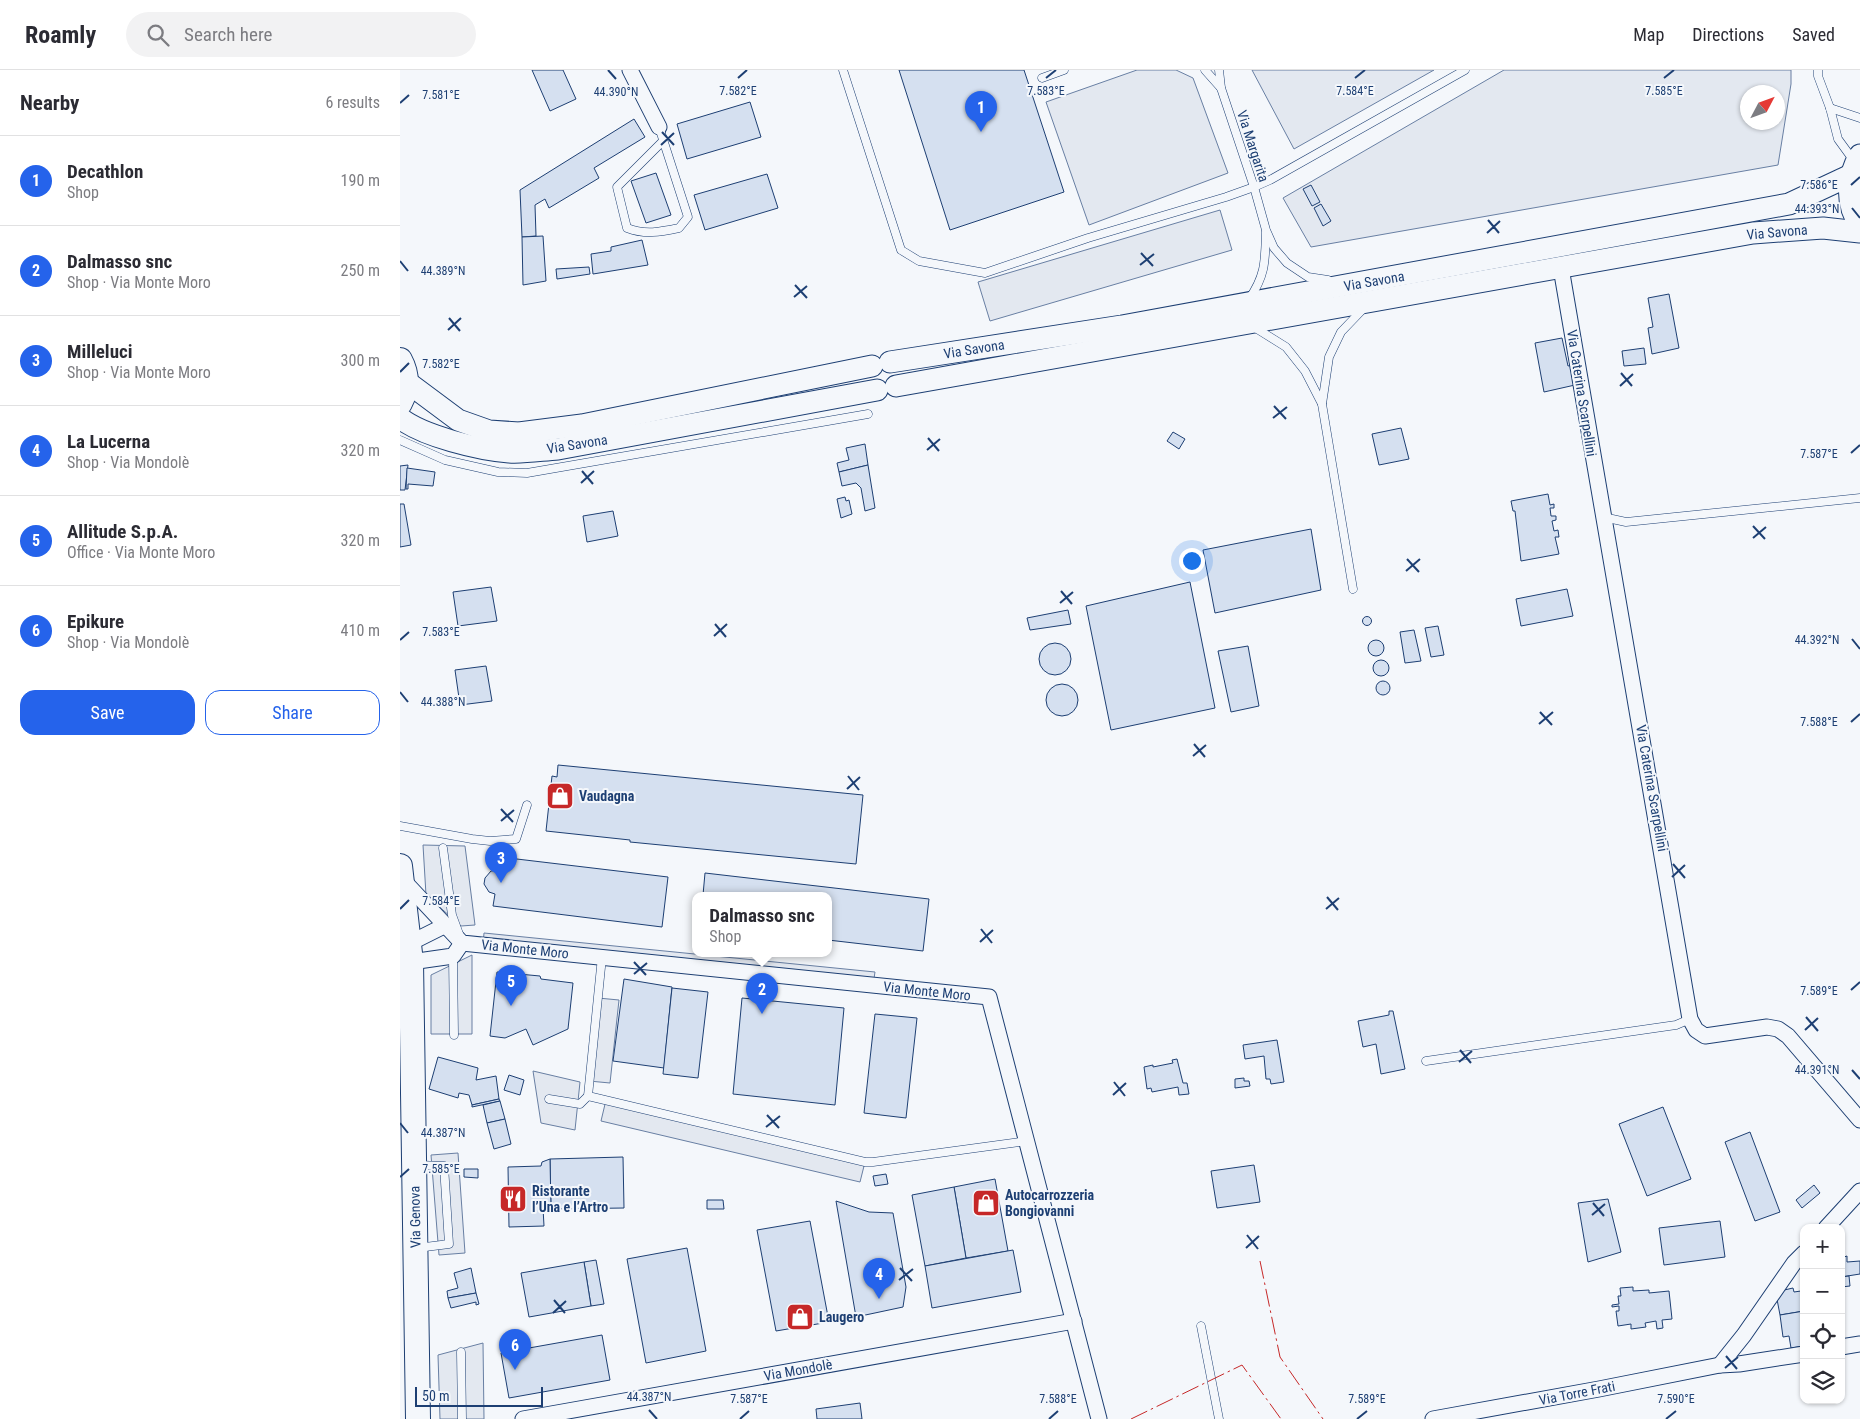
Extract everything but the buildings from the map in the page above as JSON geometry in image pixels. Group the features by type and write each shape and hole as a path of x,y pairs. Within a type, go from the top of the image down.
{"main road":[{"name":"Via Genova","path":"401,872 411,953 418,1419"}],"street":[{"path":"630,70 661,134"},
{"path":"1855,164 1849,190 1851,206 1860,225"},
{"name":"Via Savona","path":"400,418 407,424 450,440 488,450 510,452 558,449 887,388 1247,314 1360,283 1789,204 1855,164"},
{"name":"Via Savona","path":"402,382 458,420 488,430 519,433 582,425 881,364 1122,326 1371,301 1753,233 1823,228 1860,232"},
{"name":"Via Caterina Scarpellini","path":"1561,268 1603,517 1630,659 1690,1019"},
{"name":"Via Monte Moro","path":"401,872 462,943 989,997 1099,1419"},
{"path":"411,953 446,926"},
{"name":"Via Monte Moro","path":"453,956 462,943"},
{"path":"411,953 453,956"},
{"path":"1690,1019 1696,1030 1705,1036 1767,1027 1778,1029 1788,1036 1860,1120"},
{"path":"1830,1224 1860,1191"},
{"path":"1720,1365 1800,1257"},
{"name":"Via Mondolè","path":"523,1419 1074,1321"},
{"path":"1845,1346 1860,1344"},
{"name":"Via Torre Frati","path":"1433,1419 1720,1365 1800,1355"}],"lane":[{"path":"843,70 901,250 919,261 985,273 1088,238 1254,187 1465,70"},
{"path":"1042,78 1064,70"},
{"path":"1205,70 1220,88"},
{"name":"Via Margarita","path":"1219,70 1220,88 1254,187 1266,230 1274,248 1287,263 1308,277 1360,283"},
{"path":"1818,70 1818,76 1830,108 1838,139 1855,164"},
{"path":"1830,108 1860,118"},
{"path":"661,134 688,216 679,228 655,233 639,232 627,228 617,187 661,134"},
{"name":"Via Margarita","path":"1247,314 1265,268 1266,230"},
{"path":"1353,588 1322,404 1324,379 1329,357 1341,332 1371,301"},
{"path":"1247,314 1286,347 1305,370 1322,404"},
{"path":"400,440 445,460 498,472 527,473 579,466 868,414"},
{"path":"1603,517 1626,522 1860,498"},
{"path":"400,826 472,839 490,841 516,839 527,805"},
{"path":"443,848 452,915 462,943"},
{"path":"453,956 454,1035"},
{"path":"549,1099 580,1104 588,1096 602,957"},
{"path":"1426,1060 1676,1026 1690,1019"},
{"path":"588,1096 865,1162 1027,1141"},
{"path":"414,1165 444,1166 449,1244 415,1248"},
{"path":"1201,1326 1219,1419"},
{"path":"461,1352 462,1419"}],"shaded area":[{"path":"1137,70 1176,70 1193,78 1228,173 1089,225 1046,102"},
{"path":"1252,70 1434,70 1294,149"},
{"path":"1504,70 1791,70 1791,84 1785,121 1785,85 1740,85 1740,130 1784,130 1778,165 1311,247 1283,198"},
{"path":"1220,210 1232,250 990,321 978,282"},
{"path":"423,845 465,846 475,925 461,926 426,895"},
{"path":"484,933 692,954 692,957 725,957 875,972 873,985 483,945"},
{"path":"472,955 472,1034 431,1034 431,975"},
{"path":"598,998 619,1000 610,1083 589,1081"},
{"path":"533,1071 580,1082 575,1130 541,1123"},
{"path":"606,1100 865,1162 860,1182 601,1121"},
{"path":"458,1153 465,1253 439,1255 431,1155"},
{"path":"483,1343 484,1419 440,1419 438,1355"}],"power":[{"path":"1260,1261 1280,1357 1323,1419"},
{"path":"1131,1419 1242,1365 1281,1419"}],"place":[{"name":"Decathlon","path":"981,132"},
{"name":"Vaudagna","path":"560,796"},
{"name":"Milleluci","path":"501,883"},
{"name":"Allitude S.p.A.","path":"511,1006"},
{"name":"Dalmasso snc","path":"762,1014"},
{"name":"Ristorante l’Una e l’Artro","path":"513,1199"},
{"name":"Autocarrozzeria Bongiovanni","path":"986,1203"},
{"name":"La Lucerna","path":"879,1299"},
{"name":"Laugero","path":"800,1317"},
{"name":"Epikure","path":"515,1370"}]}
